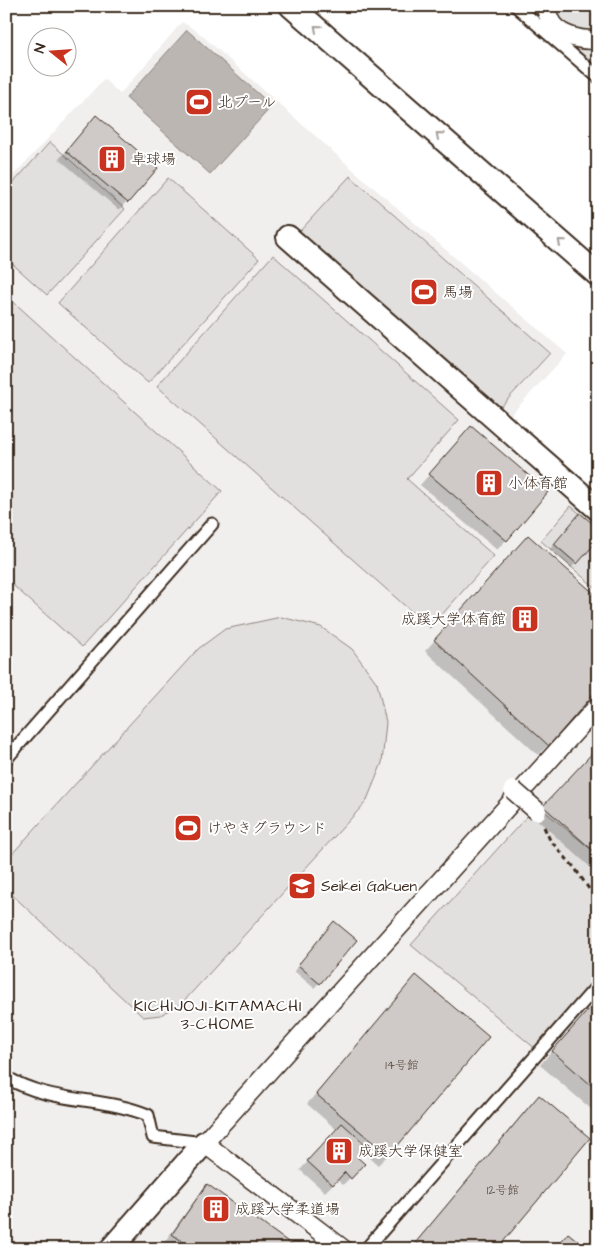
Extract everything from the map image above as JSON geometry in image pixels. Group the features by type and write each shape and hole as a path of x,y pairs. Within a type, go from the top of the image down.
{"street":[{"path":"292,6 598,274"},
{"path":"545,6 550,29 590,40 598,39"},
{"path":"288,237 598,510"},
{"path":"111,1249 204,1143 598,706"},
{"path":"513,790 537,811"},
{"path":"204,1143 343,1249"}],"lane":[{"path":"516,6 550,29 598,77"},
{"path":"6,759 212,524"},
{"path":"366,1249 598,985"},
{"path":"6,1078 20,1086 62,1098 128,1106 148,1114 153,1137 204,1143"}],"path":[{"path":"537,811 550,840 574,867 598,902"}],"shaded area":[{"path":"526,6 598,6 598,70"},
{"name":"Seikei Gakuen","path":"182,22 197,31 367,182 567,354 494,433 598,523 598,1249 6,1249 6,183 104,79 120,94"},
{"name":"北プール","path":"187,30 272,106 210,174 126,98"},
{"path":"50,142 125,209 47,295 6,258 6,191"},
{"name":"馬場","path":"350,176 550,353 498,410 300,231"},
{"path":"168,178 259,259 148,383 58,303"},
{"path":"273,255 459,420 407,479 494,556 430,628 157,386"},
{"path":"6,295 222,491 82,647 6,579"},
{"path":"571,506 598,529 598,590 541,541"},
{"name":"けやきグラウンド","path":"281,617 321,627 352,649 377,683 386,722 382,763 366,802 184,1001 161,1015 143,1017 7,890 11,855 198,649 225,629"},
{"path":"537,805 598,855 598,979 537,1050 411,945"}],"building":[{"name":"卓球場","path":"96,115 158,168 128,203 66,151"},
{"name":"小体育館","path":"471,426 548,492 507,541 429,474"},
{"path":"580,513 598,528 598,540 577,564 554,544"},
{"name":"成蹊大学体育館","path":"528,535 598,597 598,689 549,746 434,640"},
{"path":"598,747 598,855 543,806"},
{"path":"334,921 357,940 320,984 298,965"},
{"path":"416,975 489,1037 389,1156 316,1094"},
{"path":"598,999 598,1091 552,1051"},
{"path":"539,1095 590,1138 497,1249 424,1249 416,1242"},
{"name":"成蹊大学保健室","path":"342,1123 367,1146 357,1157 365,1164 351,1179 345,1172 333,1185 307,1161"},
{"name":"成蹊大学柔道場","path":"207,1184 298,1249 193,1249 172,1234"},
{"path":"568,1233 588,1249 555,1249"}],"place":[{"name":"北プール","path":"199,102"},
{"name":"卓球場","path":"112,159"},
{"name":"馬場","path":"424,292"},
{"name":"小体育館","path":"489,483"},
{"name":"成蹊大学体育館","path":"525,619"},
{"name":"けやきグラウンド","path":"188,828"},
{"name":"Seikei Gakuen","path":"302,886"},
{"name":"成蹊大学保健室","path":"339,1151"},
{"name":"成蹊大学柔道場","path":"216,1209"}],"district":[{"name":"KICHIJOJI-KITAMACHI 3-CHOME","path":"218,1015"}]}
